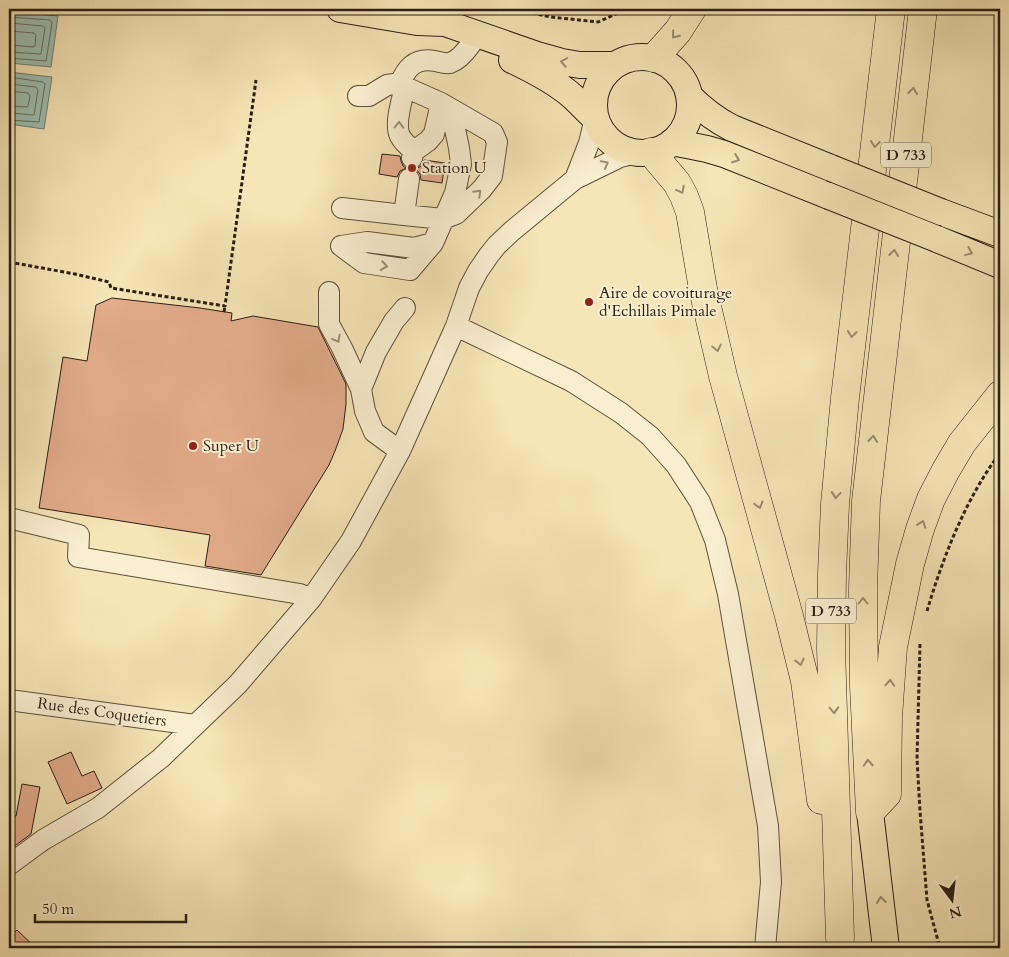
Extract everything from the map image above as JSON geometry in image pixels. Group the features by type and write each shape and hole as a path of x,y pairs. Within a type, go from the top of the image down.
{"highway":[{"path":"654,58 678,31 692,9"},
{"name":"D 733","path":"840,943 831,648 835,504 845,398 891,9"},
{"name":"D 733","path":"870,812 864,666 863,588 866,500 923,9"},
{"path":"653,149 678,183 690,212 703,289 723,376 805,681 840,943"},
{"path":"870,812 888,794 888,716 893,647 910,564 920,529 931,499 962,443 1000,395"}],"main road":[{"path":"340,9 417,22 446,23 536,55 562,62 580,65 613,65"},
{"path":"417,22 446,35 502,55 530,69 572,95 595,118"},
{"path":"653,149 681,133 687,122 690,110 690,96 683,79 671,66 654,58 640,56 626,59 613,65 603,75 596,87 593,103 595,118 602,133 612,144 624,150 707,149 724,154 1000,265"},
{"path":"690,96 701,108 718,121 732,128 1000,234"},
{"name":"D 733","path":"870,812 886,948"}],"street":[{"path":"441,103 434,134 413,155 399,134 398,125 403,75 412,65 425,60 442,63 452,62 458,59 471,44"},
{"path":"342,208 443,219 456,214 482,189 492,176 497,142 493,133 441,103 402,86 387,85 369,96 358,96"},
{"path":"341,246 367,242 414,248 434,243 455,193 461,164 455,129 441,103"},
{"path":"574,179 589,144 595,118"},
{"path":"9,865 44,840 98,808 161,758 238,684 311,599 351,541 400,451 456,326 469,288 478,271 497,245 574,179 620,157 653,149"},
{"path":"404,215 409,179"},
{"path":"329,292 329,324 361,389 365,411 374,432 400,451"},
{"path":"361,389 376,352 394,321 405,308"},
{"path":"456,326 571,381 621,413 650,436 676,465 700,502 715,540 728,594 768,826 771,882 765,948"},
{"path":"9,518 79,535 78,557 300,594 311,599"},
{"name":"Rue des Coquetiers","path":"9,700 195,725"}],"path":[{"path":"513,9 551,17 598,22 627,9"},
{"path":"224,312 256,80"},
{"path":"9,262 109,282 111,288 225,306"},
{"path":"926,611 934,584 965,510 988,469 1000,453"},
{"path":"920,642 917,759 920,812 927,900 940,948"}],"water":[{"path":"9,12 58,16 51,67 9,63"},
{"path":"9,72 52,77 44,129 9,124"}],"building":[{"path":"382,154 400,156 403,166 406,168 400,171 397,177 379,174"},
{"path":"424,160 445,163 442,183 421,180 420,174 416,169 421,166"},
{"name":"Super U","path":"112,298 232,313 231,321 253,316 318,327 346,384 343,429 329,465 261,575 205,566 210,535 39,508 63,357 87,361 96,305"},
{"path":"71,752 82,776 94,771 102,788 67,804 48,762"},
{"path":"22,784 40,787 31,834 9,850 9,815 16,816"},
{"path":"17,930 36,948 9,948 9,938"}],"place":[{"name":"Station U","path":"412,168"},
{"name":"Aire de covoiturage d'Echillais Pimale","path":"589,302"},
{"name":"Super U","path":"193,446"}]}
